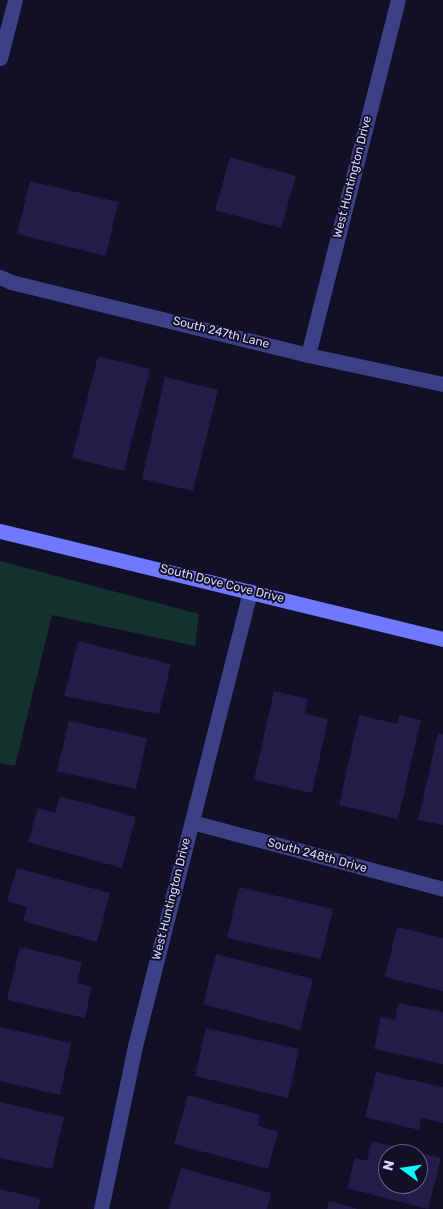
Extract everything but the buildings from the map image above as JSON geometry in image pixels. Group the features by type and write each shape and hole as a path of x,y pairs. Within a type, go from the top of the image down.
{"street":[{"path":"0,58 15,0"},
{"name":"West Huntington Drive","path":"308,355 398,0"},
{"name":"South 247th Lane","path":"0,277 11,282 308,355 443,384"},
{"name":"South Dove Cove Drive","path":"0,531 443,639"},
{"name":"West Huntington Drive","path":"102,1209 135,1046 250,591"},
{"name":"South 248th Drive","path":"192,822 443,889"}],"green space":[{"path":"0,561 199,614 195,646 52,615 15,766 0,763"}]}
